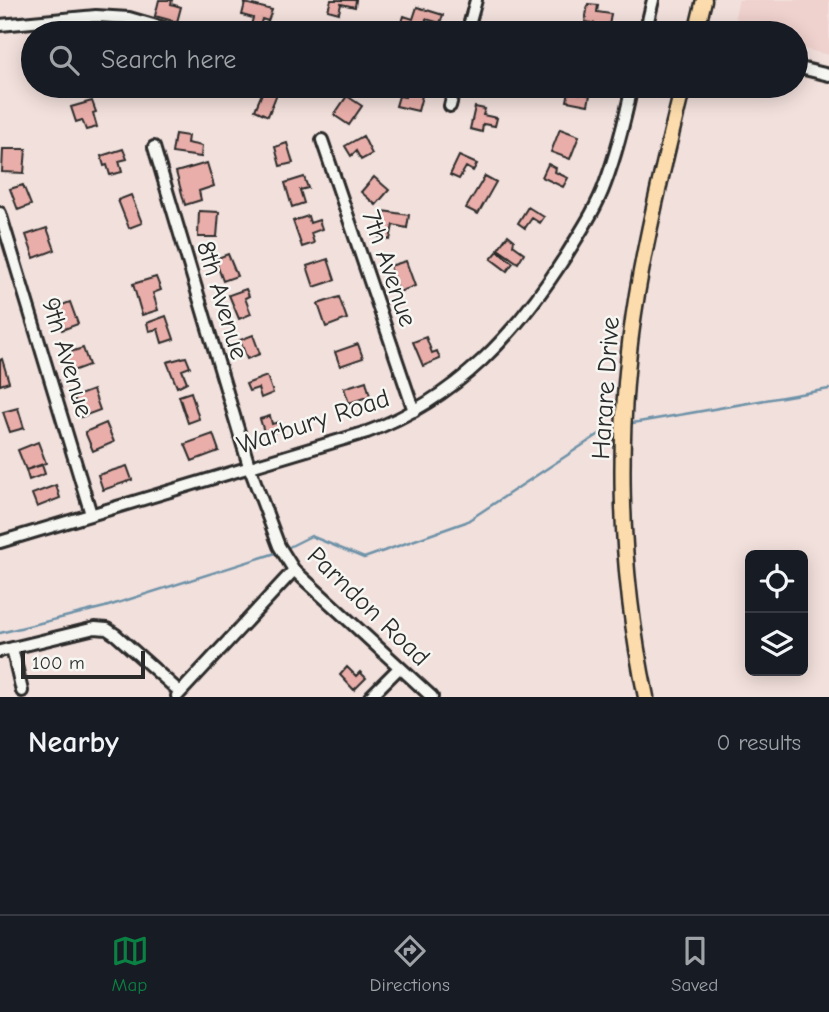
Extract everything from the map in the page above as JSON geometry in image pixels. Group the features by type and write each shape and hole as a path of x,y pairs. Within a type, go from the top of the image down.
{"main road":[{"path":"699,21 704,0"},
{"name":"Harare Drive","path":"646,697 632,615 625,542 625,412 637,296 680,98"}],"street":[{"path":"470,21 475,0"},
{"path":"648,21 653,0"},
{"path":"43,21 96,16 140,21"},
{"path":"0,25 21,23"},
{"path":"808,70 829,75"},
{"path":"450,106 452,98"},
{"name":"Warbury Road","path":"0,542 367,432 414,411 453,387 514,328 549,282 588,220 605,184 629,98"},
{"name":"7th Avenue","path":"322,140 414,411"},
{"name":"8th Avenue","path":"154,147 249,466"},
{"name":"9th Avenue","path":"0,213 92,514"},
{"name":"Parndon Road","path":"249,466 282,551 294,570 432,697"},
{"path":"22,691 6,649 96,628 107,629 116,635 178,695 294,570"},
{"path":"370,697 399,668"}],"shaded area":[{"path":"739,0 829,0 829,55 808,50 808,21 739,21 735,16"}],"building":[{"path":"159,0 172,0 171,4 181,7 177,21 155,16"},
{"path":"331,0 356,0 355,7 341,4 339,13 328,10"},
{"path":"245,3 272,10 268,21 252,21 253,18 242,15"},
{"path":"588,4 598,5 597,12 611,14 610,21 585,21"},
{"path":"417,7 443,15 441,21 402,21 404,16 413,19"},
{"path":"260,98 275,98 268,116 255,110"},
{"path":"346,98 362,106 349,125 334,115"},
{"path":"398,98 421,98 418,111 396,106"},
{"path":"568,98 589,98 588,105 567,101"},
{"path":"92,101 97,127 86,130 82,120 76,122 71,107"},
{"path":"475,107 485,109 483,115 497,118 495,126 483,124 482,132 470,129"},
{"path":"560,129 579,136 570,159 551,152"},
{"path":"175,134 188,136 187,143 202,146 201,157 172,153"},
{"path":"363,136 372,154 361,160 356,151 351,156 345,146"},
{"path":"287,143 293,163 280,166 275,147"},
{"path":"3,149 26,149 24,173 2,172"},
{"path":"123,149 127,159 119,161 122,172 110,175 101,156"},
{"path":"459,156 477,164 473,171 466,167 459,179 450,175"},
{"path":"207,163 214,186 199,191 201,200 185,205 176,172"},
{"path":"548,164 556,168 555,172 568,178 563,187 542,177"},
{"path":"485,176 496,182 478,214 466,208"},
{"path":"304,177 308,188 300,190 304,203 292,207 285,183"},
{"path":"374,177 389,190 376,205 361,192"},
{"path":"23,185 31,205 18,210 10,189"},
{"path":"131,195 142,223 129,228 118,200"},
{"path":"528,207 544,217 540,223 532,218 525,228 518,223"},
{"path":"199,211 219,212 217,237 198,237"},
{"path":"383,211 409,215 407,228 393,225 390,240 379,237"},
{"path":"308,216 310,223 319,220 322,229 311,233 314,243 302,247 293,221"},
{"path":"47,228 55,250 34,258 26,235"},
{"path":"508,235 514,240 513,245 524,253 518,263 498,249"},
{"path":"498,251 513,263 507,271 491,259"},
{"path":"228,254 237,276 223,281 215,259"},
{"path":"328,259 335,280 314,287 307,266"},
{"path":"406,261 415,286 399,292 390,266"},
{"path":"156,277 161,290 153,293 158,310 142,315 133,284"},
{"path":"246,289 249,296 245,298 251,314 239,319 229,295"},
{"path":"339,297 347,319 326,327 318,304"},
{"path":"70,302 78,324 62,330 54,308"},
{"path":"166,316 174,339 162,343 158,329 149,331 147,323"},
{"path":"253,335 260,354 247,359 240,340"},
{"path":"426,337 432,353 437,351 440,359 423,366 413,342"},
{"path":"358,344 363,358 340,366 335,352"},
{"path":"83,348 89,365 70,372 64,354"},
{"path":"186,357 190,367 182,370 187,382 177,387 167,362"},
{"path":"2,359 9,382 0,385 0,360"},
{"path":"267,376 273,393 261,398 258,388 249,391 246,384"},
{"path":"366,381 370,396 349,403 344,388"},
{"path":"93,390 100,410 81,417 74,397"},
{"path":"191,392 199,419 188,423 179,396"},
{"path":"18,408 24,428 10,432 3,412"},
{"path":"270,416 272,424 279,422 282,430 265,435 260,419"},
{"path":"106,423 114,442 93,451 85,432"},
{"path":"213,434 219,451 192,461 185,444"},
{"path":"38,442 46,463 26,470 18,450"},
{"path":"42,465 45,474 29,480 26,470"},
{"path":"127,466 132,480 103,490 98,475"},
{"path":"56,485 60,498 37,507 32,494"},
{"path":"347,667 356,676 360,672 366,678 354,690 340,675"}],"waterway":[{"path":"627,424 829,389"},
{"path":"285,549 311,536 364,558 466,522 607,429 617,426"},
{"path":"0,633 105,607 279,552"}]}
